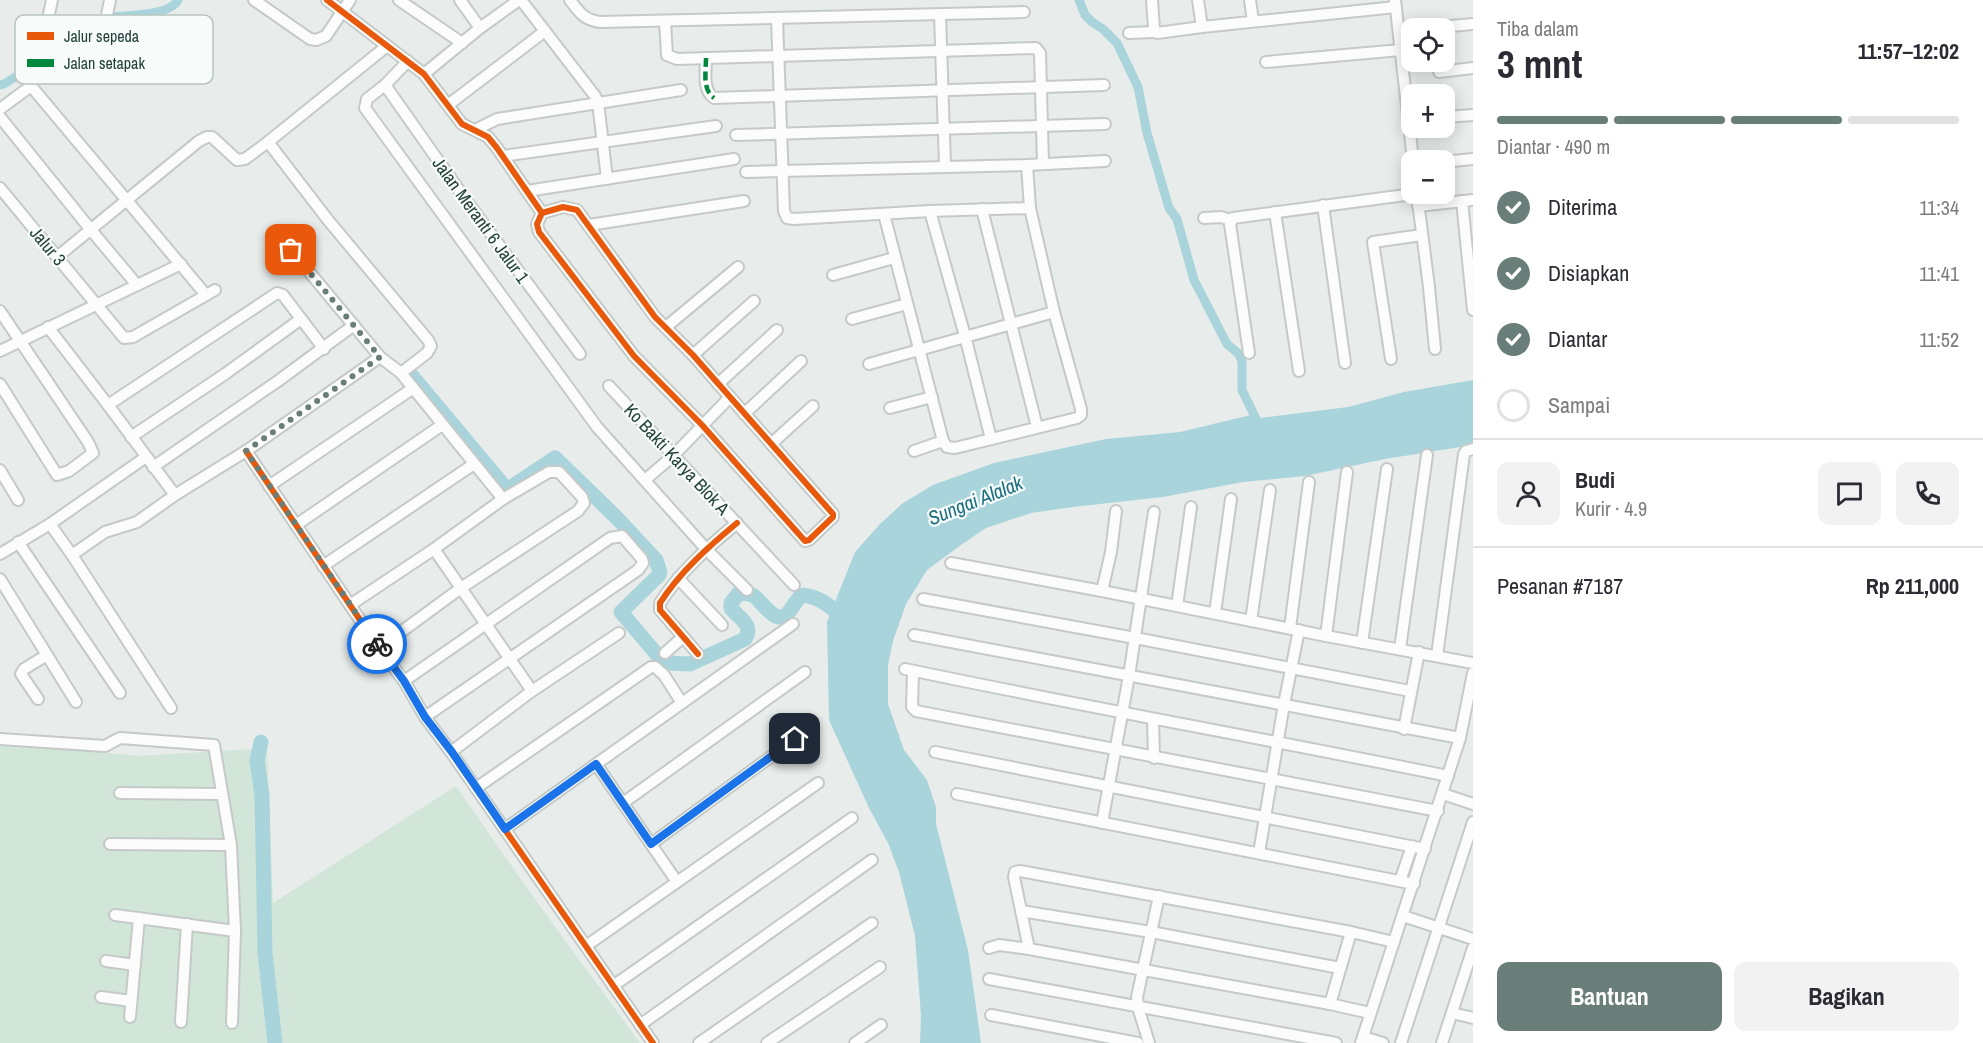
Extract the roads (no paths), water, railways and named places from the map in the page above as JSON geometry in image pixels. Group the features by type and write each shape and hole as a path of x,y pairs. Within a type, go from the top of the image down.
{"street":[{"path":"49,15 52,0"},
{"path":"107,15 110,0"},
{"path":"254,0 310,39 316,40 326,36 350,0"},
{"path":"327,0 424,74 462,124 488,137 542,213"},
{"path":"399,0 462,44"},
{"path":"414,10 421,0"},
{"path":"460,0 480,28"},
{"path":"424,74 480,28 520,0 598,102 607,179"},
{"path":"570,0 584,17 592,21 777,19 1024,12"},
{"path":"1152,0 1155,32"},
{"path":"1198,0 1202,27"},
{"path":"1251,0 1253,21"},
{"path":"1129,33 1161,33 1349,6 1396,4 1401,50 1266,62"},
{"path":"940,15 945,166"},
{"path":"777,19 784,211 788,218 1030,208"},
{"path":"665,21 666,50 669,58 677,59 1036,48 1040,53 1043,164"},
{"path":"1455,26 1473,24 1473,31"},
{"path":"448,105 545,31"},
{"path":"57,257 199,141 207,137 217,141 237,160 245,159 350,78 387,46"},
{"path":"706,58 706,87 708,94 714,98 1104,85"},
{"path":"408,61 367,99 365,108 597,427 706,549 747,590"},
{"path":"1455,70 1473,68"},
{"path":"1403,72 1412,150"},
{"path":"0,109 31,84"},
{"path":"0,351 181,264 35,84"},
{"name":"Jalan Meranti 6 Jalur 1","path":"384,85 461,194 580,354"},
{"path":"475,130 497,119 681,90"},
{"path":"1455,116 1473,115"},
{"path":"0,117 137,285"},
{"path":"736,135 1105,124"},
{"path":"503,156 716,126"},
{"path":"268,142 328,220 428,340 430,350 401,373"},
{"path":"527,191 734,159"},
{"path":"1455,160 1473,159"},
{"path":"746,172 1106,161"},
{"path":"884,214 943,441 947,447 955,448 1077,418 1082,413 1054,312 1030,208 1027,165"},
{"name":"Jalur 3","path":"0,188 124,338 133,337 210,293 181,264"},
{"path":"1204,218 1221,217 1231,220 1236,217 1401,196"},
{"path":"589,225 744,201"},
{"path":"1435,349 1418,206 1468,201 1473,310"},
{"path":"1323,205 1345,363"},
{"path":"562,207 574,208 589,225 655,316 693,355 834,515 807,541 702,425 634,356 539,232 537,224 542,213 562,207"},
{"path":"982,209 1037,427"},
{"path":"930,211 991,439"},
{"path":"1275,212 1299,371"},
{"path":"1231,220 1249,353"},
{"path":"1391,359 1373,242 1422,235"},
{"path":"291,250 380,357 401,373 503,499"},
{"path":"832,275 894,258"},
{"path":"666,327 738,267"},
{"path":"108,405 277,293 283,295 324,349"},
{"path":"693,355 754,301"},
{"path":"852,319 907,303"},
{"path":"0,311 88,442 93,453 69,471 57,475 0,384"},
{"path":"869,364 1054,312"},
{"path":"131,437 225,374 301,319"},
{"path":"153,467 324,349 354,325"},
{"path":"48,327 175,495"},
{"path":"718,384 777,330"},
{"path":"72,555 105,532 137,522 175,495 246,451 380,357"},
{"path":"744,414 801,362"},
{"name":"Ko Bakti Karya Blok A","path":"609,386 794,585"},
{"path":"269,486 412,389"},
{"path":"645,480 674,455 730,397"},
{"path":"890,408 932,397"},
{"path":"771,444 813,406"},
{"path":"296,525 442,425"},
{"path":"914,451 943,441"},
{"path":"1437,656 1464,454 1473,449"},
{"path":"246,451 379,648 404,681 425,717 452,752 653,1043"},
{"path":"1400,649 1427,455"},
{"path":"0,554 50,524 146,457"},
{"path":"323,566 474,464"},
{"path":"1362,643 1387,469"},
{"path":"0,470 18,500"},
{"path":"350,605 434,549 503,499 549,472 555,471 562,476 582,497 584,503 578,511 462,588 379,648"},
{"path":"1326,636 1347,472"},
{"path":"1259,853 1291,668 1309,482"},
{"path":"1251,621 1270,490"},
{"path":"1215,613 1232,499"},
{"path":"1177,606 1191,507"},
{"path":"1102,591 1111,552 1116,511"},
{"path":"1102,823 1129,676 1154,512"},
{"path":"698,654 659,607 678,578 736,523"},
{"path":"50,524 171,708"},
{"path":"404,681 610,538 622,536 642,560 643,563 638,570 425,717"},
{"path":"18,542 120,693"},
{"path":"434,549 532,691"},
{"path":"951,563 1473,663"},
{"path":"678,578 722,625"},
{"path":"0,579 76,702"},
{"path":"923,599 1410,691"},
{"path":"505,829 793,624"},
{"path":"452,752 532,691 619,633"},
{"path":"914,635 1460,738"},
{"path":"665,653 683,637"},
{"path":"1404,729 1419,652"},
{"path":"38,699 21,674 24,669 47,655"},
{"path":"476,788 651,667 655,667 664,675 682,703"},
{"path":"1438,811 914,710 909,670 1448,776"},
{"path":"623,803 805,672"},
{"path":"1383,1043 1362,1040 1438,811 1460,738 1473,673"},
{"path":"1153,719 1154,758"},
{"path":"651,844 813,726"},
{"path":"0,739 105,747 120,738 214,745 231,845 235,931 231,1023"},
{"path":"936,752 1425,849"},
{"path":"596,764 677,882"},
{"path":"586,946 818,783"},
{"path":"120,793 222,794"},
{"path":"957,794 1413,884"},
{"path":"1443,794 1473,804"},
{"path":"613,986 852,818"},
{"path":"1401,1043 1473,822"},
{"path":"110,844 231,845"},
{"path":"1400,881 1412,846"},
{"path":"640,1024 872,860"},
{"path":"1029,949 1014,877 1015,872 1020,871 1351,932 1394,942"},
{"path":"1149,1043 1137,997 1159,896"},
{"path":"1021,911 1151,932 1340,968"},
{"path":"115,915 235,931"},
{"path":"1403,916 1473,939"},
{"path":"130,1017 139,918"},
{"path":"699,1043 872,923"},
{"path":"182,1022 187,924"},
{"path":"1330,1004 1351,932"},
{"path":"989,948 999,945 1029,949 1370,1013"},
{"path":"1442,1043 1468,977 1473,948"},
{"path":"106,961 135,965"},
{"path":"767,1043 880,967"},
{"path":"989,979 1336,1043"},
{"path":"101,997 131,1001"},
{"path":"1452,1013 1473,1017"},
{"path":"991,1015 1138,1043"},
{"path":"855,1043 881,1025"}],"water":[{"name":"Sungai Alalak","path":"1473,380 1473,445 1385,459 1305,476 1243,482 1163,497 1031,513 986,528 927,570 906,604 893,641 888,665 888,704 904,750 927,780 936,807 936,824 968,950 981,1043 920,1043 921,1016 915,936 899,872 888,843 869,808 829,720 827,622 855,552 903,503 933,485 994,463 1106,439 1180,432 1255,414 1253,419 1348,407 1404,392"}],"waterway":[{"path":"138,15 158,12 178,0"},
{"path":"1079,0 1085,15 1117,43 1138,87 1147,133 1169,208 1177,219 1194,280 1227,344 1239,354 1242,362 1242,390 1261,429"},
{"path":"0,85 15,77"},
{"path":"412,376 504,486 510,488 555,458 616,517 656,560 659,575 621,612 666,663 690,664 745,639 747,626 731,608 731,603 739,593 754,596 777,617 786,615 802,595 809,596 827,605 847,623"},
{"path":"261,742 257,761 262,795 265,953 275,1043"}]}
